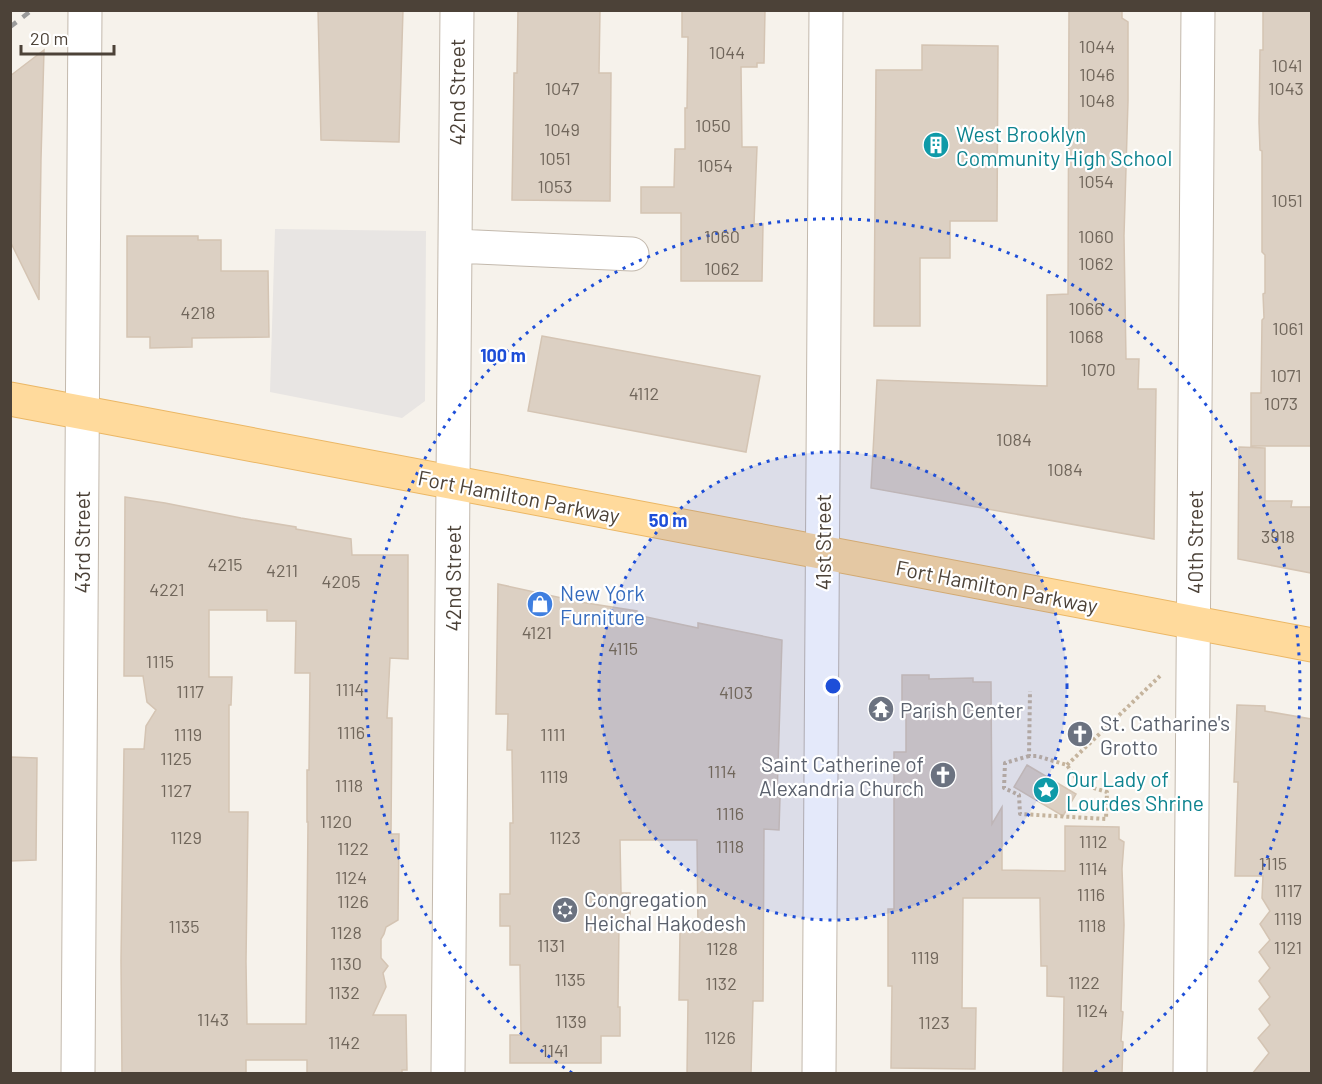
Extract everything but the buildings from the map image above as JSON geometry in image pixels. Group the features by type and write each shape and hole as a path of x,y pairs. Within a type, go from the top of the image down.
{"main road":[{"name":"Fort Hamilton Parkway","path":"12,396 82,413 1311,645"}],"street":[{"name":"43rd Street","path":"78,1074 85,10"},
{"name":"42nd Street","path":"448,1074 457,10"},
{"name":"41st Street","path":"819,1074 826,10"},
{"name":"40th Street","path":"1190,1074 1198,10"},
{"path":"455,246 632,254"}],"path":[{"path":"1067,765 1160,676"},
{"path":"1029,756 1030,691"},
{"path":"1037,756 1067,765 1080,784 1107,792 1106,819 1020,814 1019,795 1004,788 1005,763 1037,756"}],"shaded area":[{"path":"275,229 426,231 425,401 402,418 270,392"}],"railway":[{"path":"10,27 32,10"}],"place":[{"name":"West Brooklyn Community High School","path":"936,145"},
{"name":"New York Furniture","path":"540,604"},
{"name":"Parish Center","path":"881,709"},
{"name":"St. Catharine's Grotto","path":"1080,734"},
{"name":"Saint Catherine of Alexandria Church","path":"943,775"},
{"name":"Our Lady of Lourdes Shrine","path":"1046,790"},
{"name":"Congregation Heichal Hakodesh","path":"565,910"}]}
